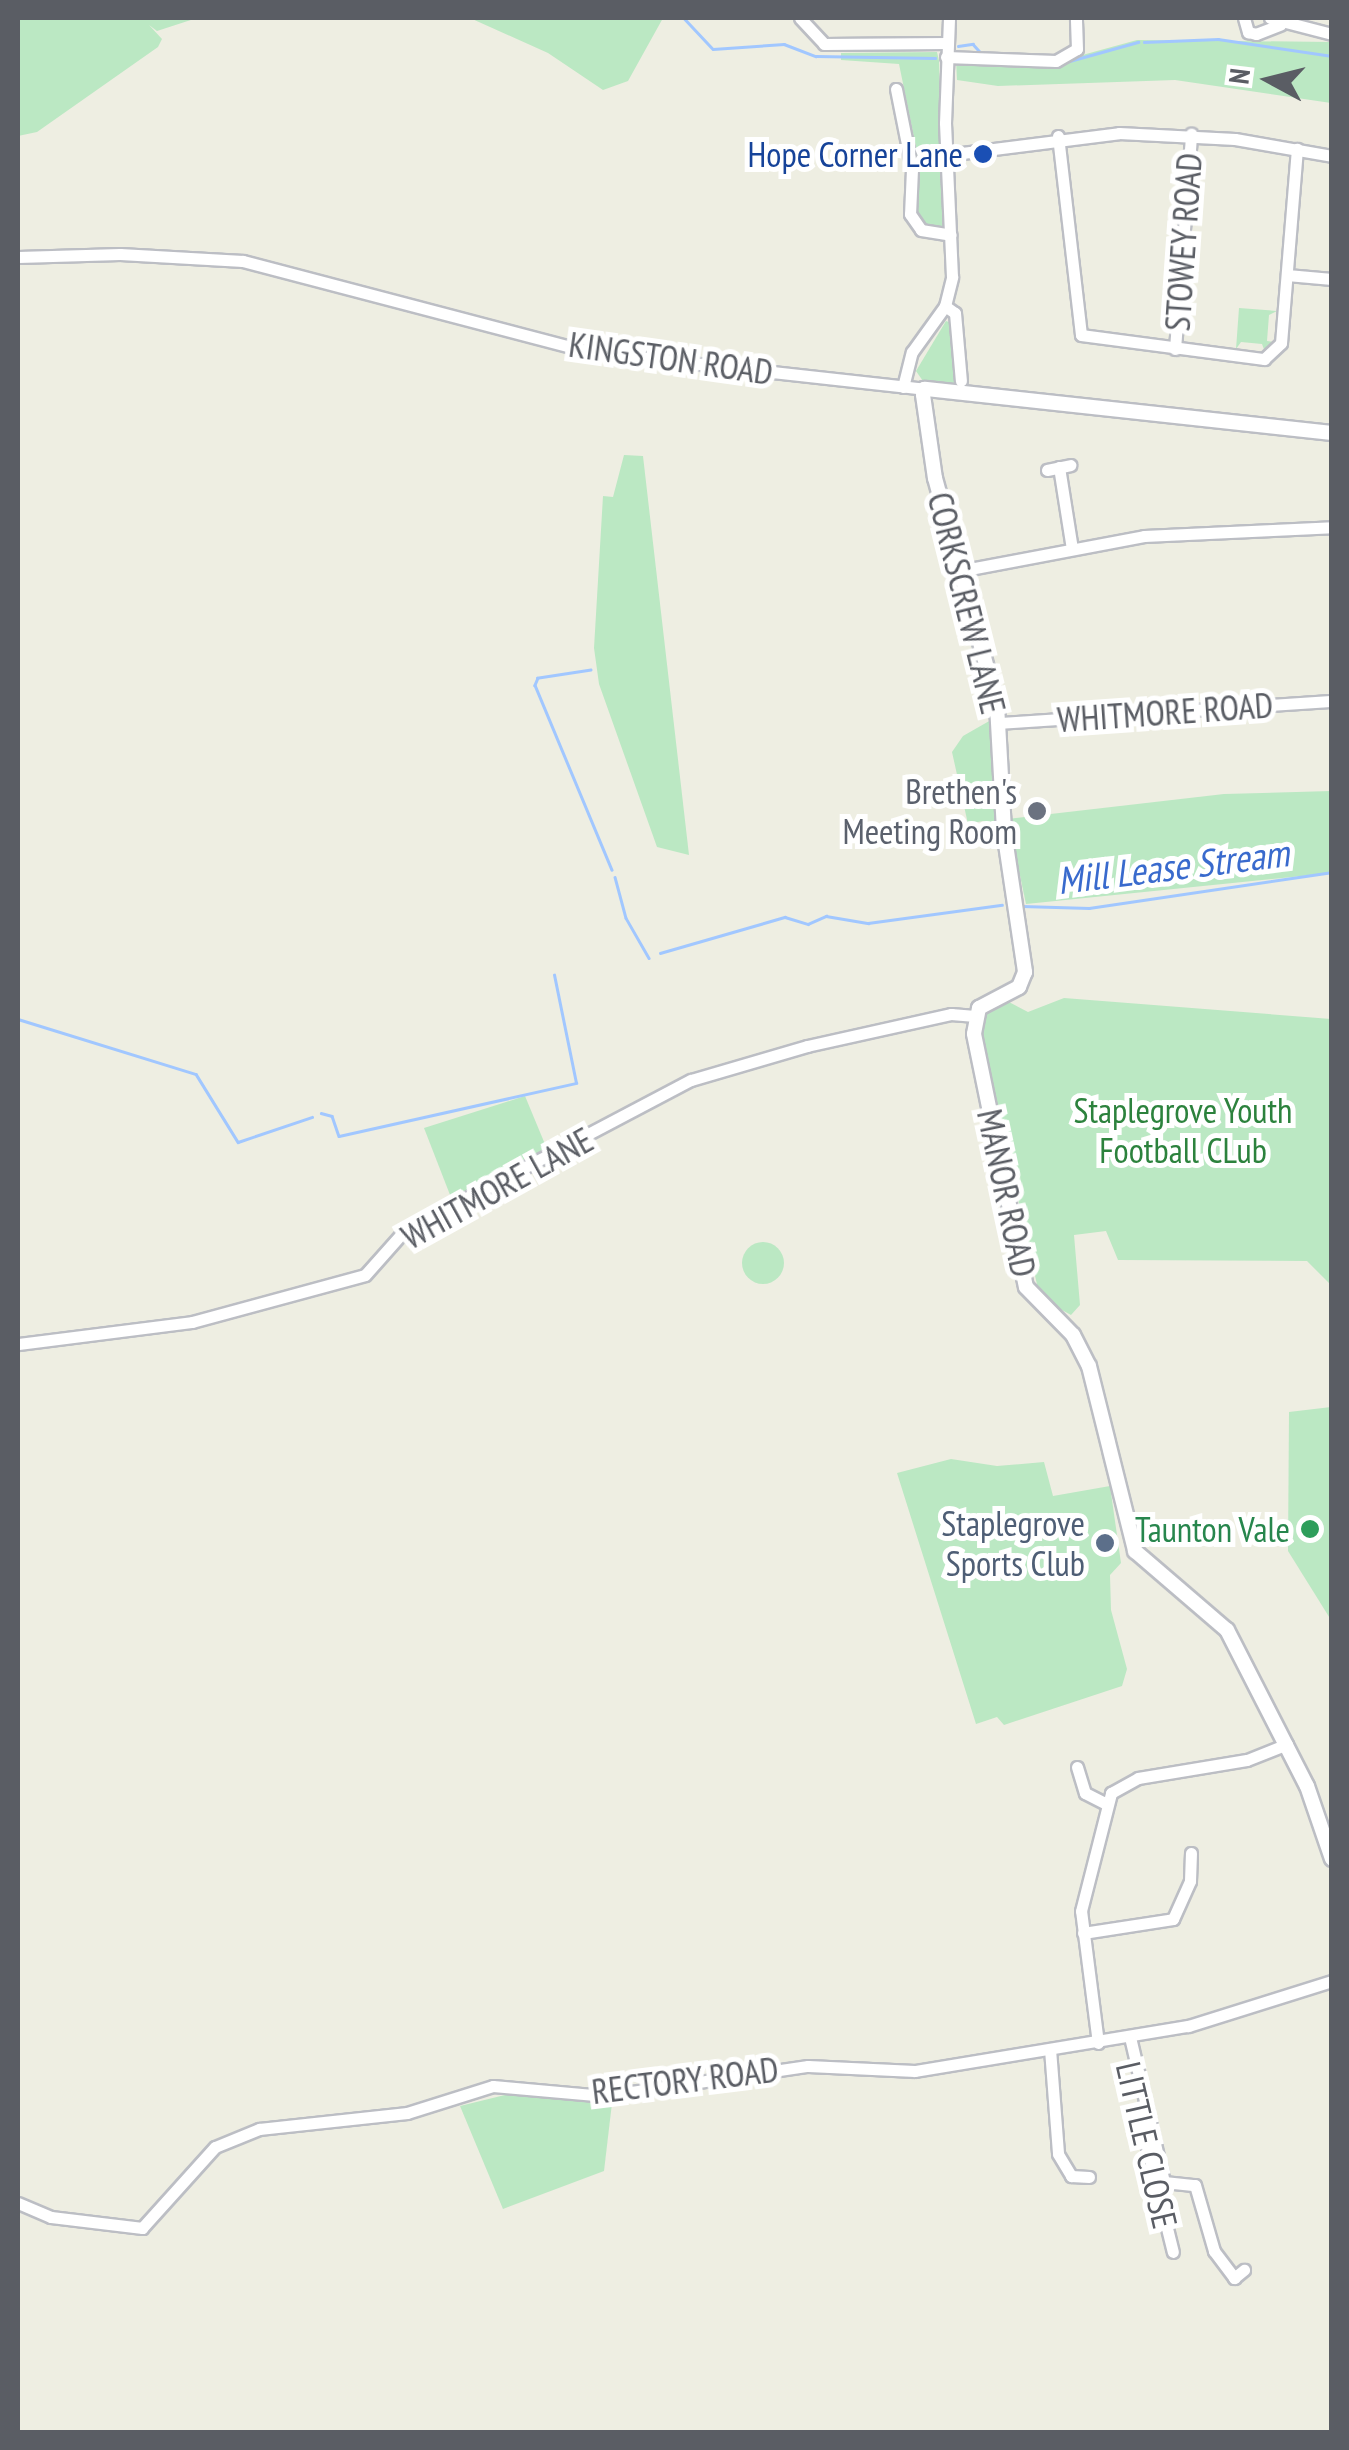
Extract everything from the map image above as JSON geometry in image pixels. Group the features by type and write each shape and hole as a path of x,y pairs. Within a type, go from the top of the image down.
{"street":[{"path":"800,18 824,44 947,43"},
{"path":"903,387 912,352 945,306 951,235 946,155 949,18"},
{"path":"946,57 1056,60 1077,48 1076,18"},
{"path":"1244,18 1248,32 1256,34 1275,21 1332,34"},
{"path":"891,94 910,150 910,214 921,230 951,235"},
{"path":"946,155 1058,136 1190,134 1332,156"},
{"name":"STOWEY ROAD","path":"1175,349 1190,134"},
{"path":"1058,136 1080,336 1175,349 1273,356 1281,342 1298,149"},
{"name":"KINGSTON ROAD","path":"18,257 80,253 243,261 591,352 1332,434"},
{"path":"1287,275 1332,278"},
{"path":"945,306 955,314 961,381"},
{"name":"CORKSCREW LANE","path":"924,389 926,435 999,724 1004,831 1025,972 1012,992 976,1016"},
{"path":"1059,467 1072,549"},
{"path":"959,571 1144,536 1332,527"},
{"name":"WHITMORE ROAD","path":"999,724 1332,701"},
{"name":"WHITMORE LANE","path":"18,1344 192,1322 365,1275 404,1231 691,1080 806,1046 950,1014 976,1016"},
{"name":"MANOR ROAD","path":"976,1016 1003,1195 1026,1287 1073,1335 1090,1366 1135,1552 1152,1572 1219,1619 1287,1744 1332,1859"},
{"path":"1098,2042 1082,1903 1105,1803 1126,1782 1248,1760 1287,1744"},
{"path":"1077,1766 1085,1792 1105,1803"},
{"path":"1083,1934 1181,1920 1192,1868 1190,1853"},
{"path":"1192,1868 1206,1866"},
{"name":"RECTORY ROAD","path":"18,2203 51,2216 142,2228 231,2138 280,2126 407,2113 493,2086 624,2094 788,2068 905,2072 1098,2042 1224,2017 1332,1982"},
{"path":"1126,2037 1164,2182 1195,2185 1214,2252 1234,2278 1244,2270"},
{"name":"LITTLE CLOSE","path":"1126,2037 1173,2252"},
{"path":"1050,2049 1058,2154 1071,2176 1089,2178"}],"green space":[{"path":"19,18 197,18 157,31 149,25 162,39 158,47 37,132 18,136"},
{"path":"470,18 663,18 628,81 603,90 548,53"},
{"path":"1137,40 1331,42 1331,103 1175,80 998,86 957,80 956,60 1035,68"},
{"path":"937,52 944,230 924,226 916,208 916,147 899,64 841,60 841,53"},
{"path":"1239,308 1277,311 1269,315 1267,341 1274,342 1265,352 1262,344 1241,342 1236,349"},
{"path":"946,321 954,324 957,388 925,384 916,371"},
{"path":"624,455 643,456 689,855 657,847 599,684 594,648 603,496 613,497"},
{"path":"991,720 997,830 983,821 968,824 952,752 963,736"},
{"path":"1331,791 1331,873 1026,904 1008,819 1224,794"},
{"name":"Staplegrove Youth Football CLub","path":"1064,998 1331,1019 1331,1285 1307,1261 1118,1260 1106,1231 1074,1235 1080,1305 1071,1315 1040,1298 979,1024 982,1014 1007,1001 1028,1012"},
{"path":"525,1096 547,1149 452,1200 424,1128"},
{"path":"763,1242 778,1248 784,1263 778,1278 763,1284 748,1278 742,1263 748,1248"},
{"name":"Taunton Vale","path":"1332,1407 1331,1620 1288,1551 1289,1412"},
{"path":"951,1459 997,1466 1044,1462 1053,1496 1110,1486 1121,1563 1110,1575 1111,1610 1127,1669 1122,1686 1004,1725 997,1717 976,1724 897,1473"},
{"path":"513,2093 612,2103 604,2171 503,2209 460,2106"}],"waterway":[{"path":"684,18 713,49 784,44 816,56 935,58"},
{"path":"1144,42 1218,39 1332,56"},
{"path":"1066,62 1138,42"},
{"path":"958,46 973,44 981,53"},
{"path":"591,670 538,678 535,685 612,870"},
{"name":"Mill Lease Stream","path":"1022,906 1089,908 1332,872"},
{"path":"615,877 626,918 649,958"},
{"name":"Mill Lease Stream","path":"660,953 785,917 808,924 826,916 868,923 1002,905"},
{"name":"Mill Lease Stream","path":"321,1113 332,1116 339,1136 576,1083 554,975"},
{"name":"Mill Lease Stream","path":"18,1019 196,1074 238,1142 312,1117"}],"place":[{"name":"Hope Corner Lane","path":"983,154"},
{"name":"Brethen's Meeting Room","path":"1037,811"},
{"name":"Taunton Vale","path":"1310,1529"},
{"name":"Staplegrove Sports Club","path":"1105,1543"}]}
